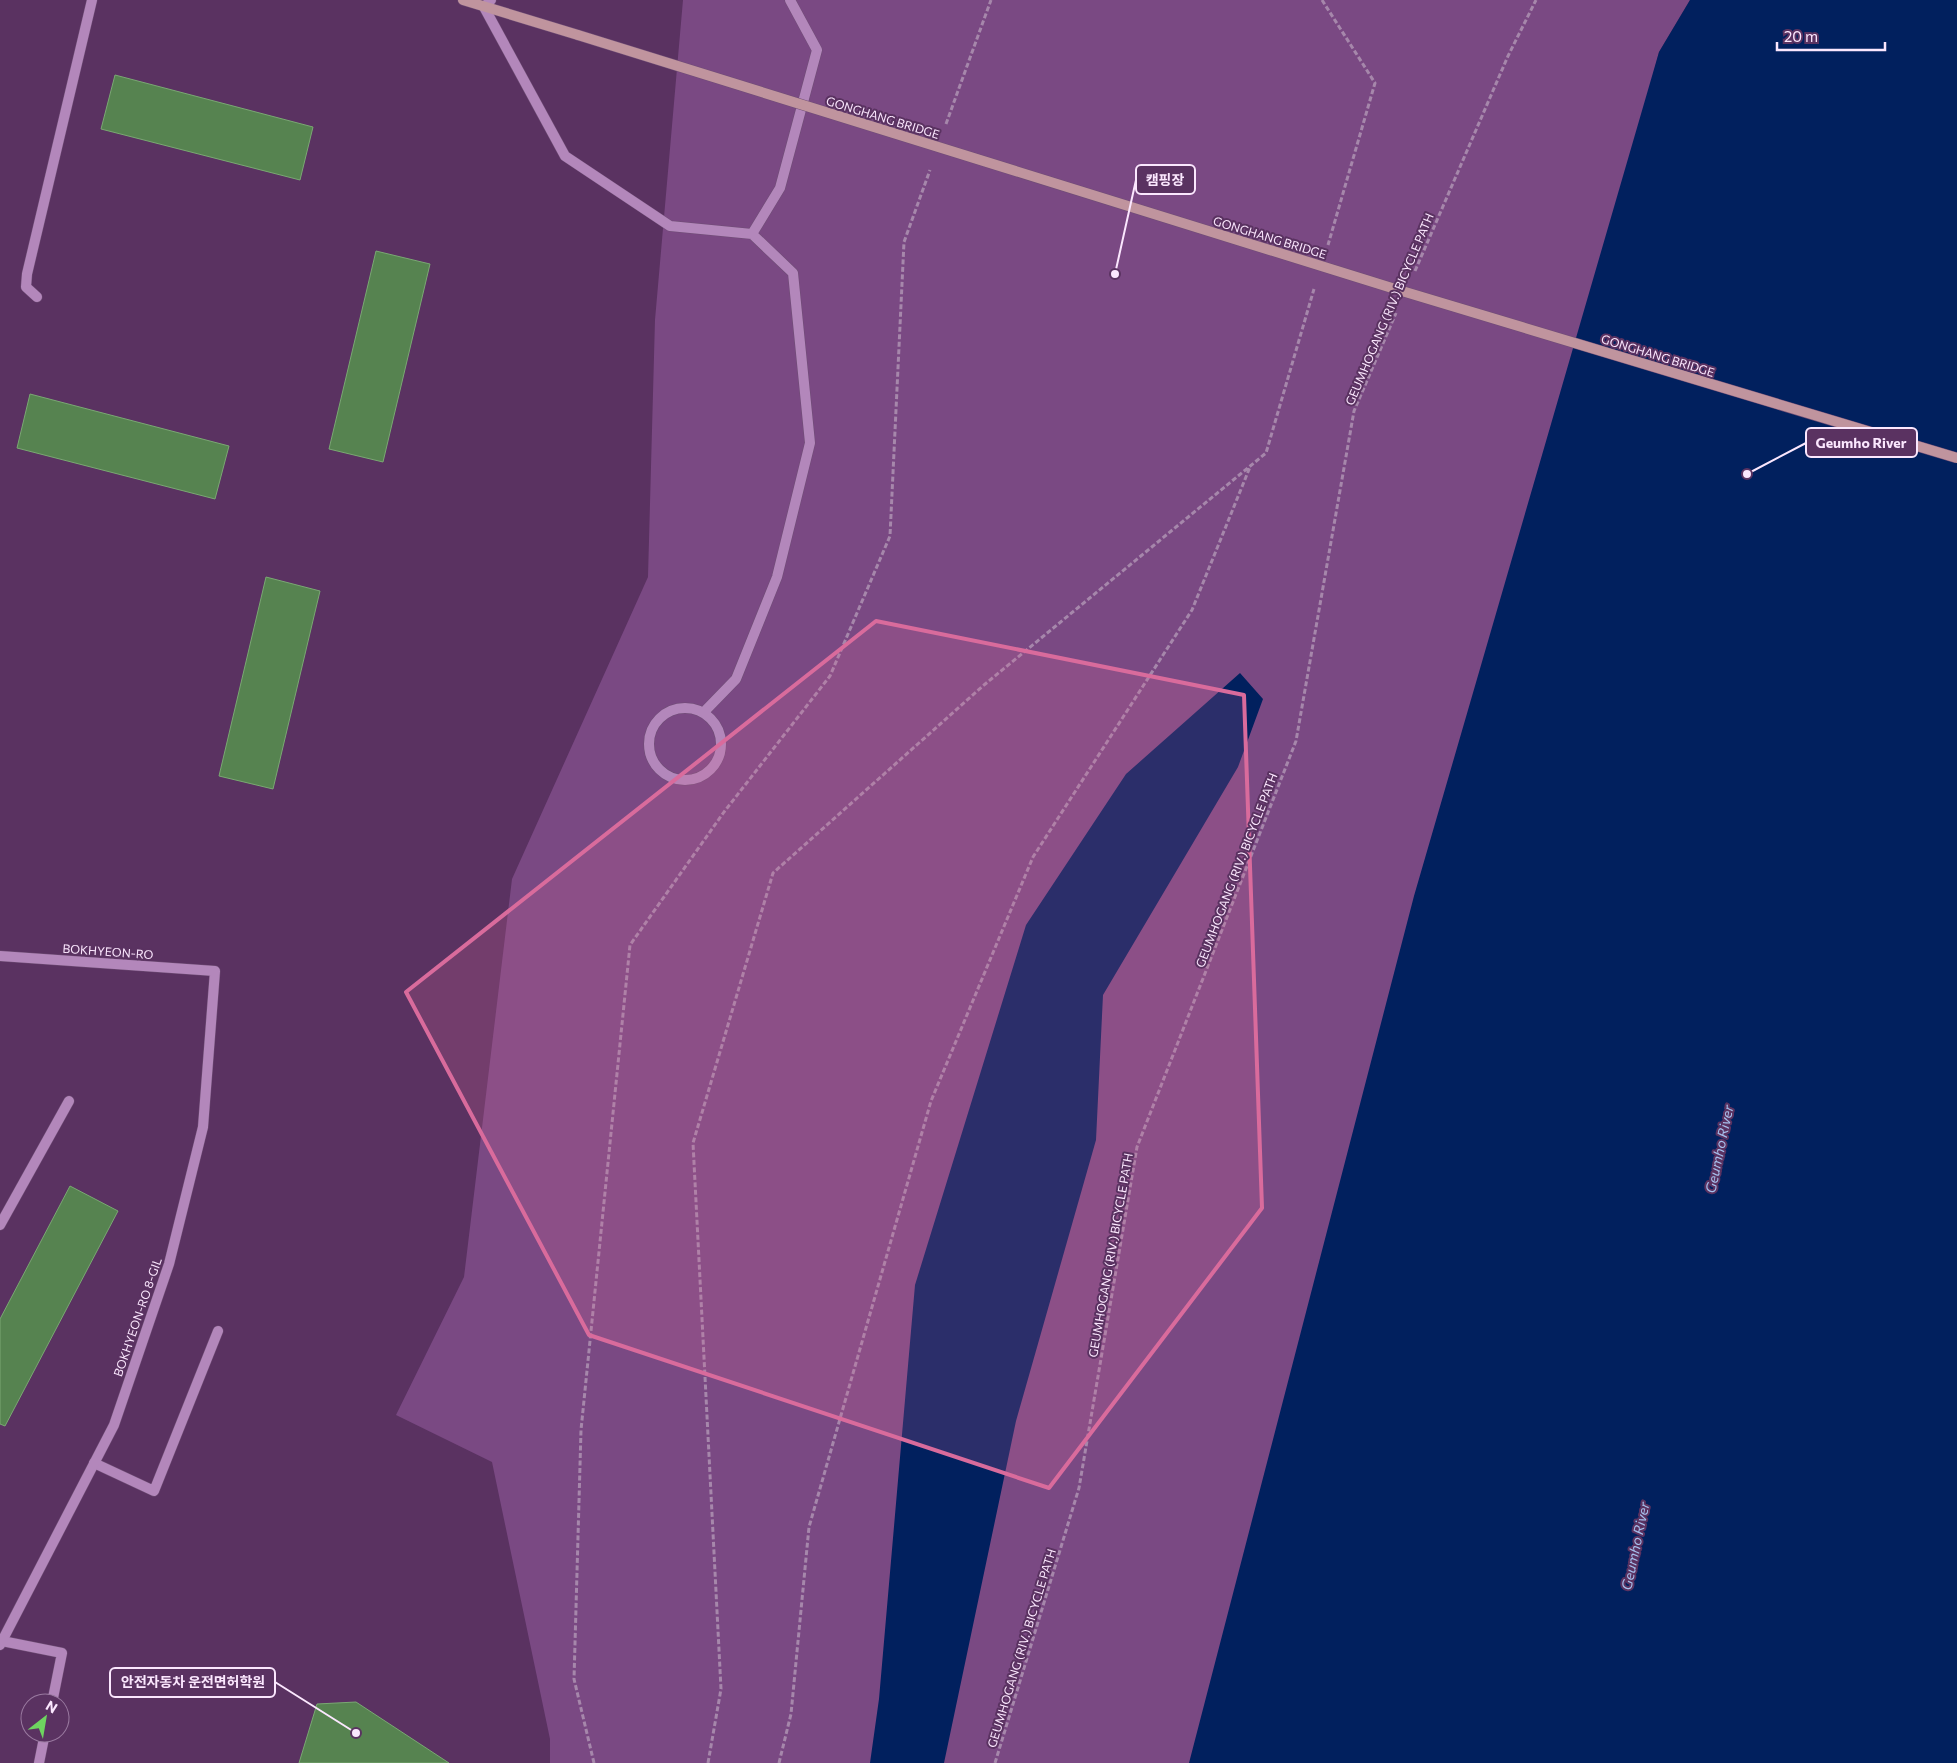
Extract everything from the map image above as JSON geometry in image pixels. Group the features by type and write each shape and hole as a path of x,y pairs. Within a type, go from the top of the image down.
{"main road":[{"name":"GONGHANG BRIDGE","path":"463,0 488,3 578,35 1392,288 1957,458"}],"street":[{"path":"36,297 26,287 27,274 92,0"},
{"path":"752,234 780,188 817,50 790,0"},
{"path":"488,3 565,156 670,226 752,234 793,273 810,444 776,577 736,679 703,713"},
{"path":"681,708 693,709 703,713 713,721 719,732 722,745 719,757 713,768 703,776 685,780 667,776 651,760 648,737 653,726 660,717 670,711 681,708"},
{"name":"BOKHYEON-RO","path":"0,956 215,971"},
{"name":"BOKHYEON-RO 8-GIL","path":"1,1643 114,1425 169,1264 203,1128 215,971"},
{"path":"0,1225 68,1101"},
{"path":"94,1464 154,1490 218,1331"},
{"path":"1,1643 62,1653 54,1693"},
{"path":"39,1763 43,1743"}],"path":[{"path":"944,130 991,0"},
{"path":"1322,0 1375,83 1325,254"},
{"name":"GEUMHOGANG (RIV.) BICYCLE PATH","path":"1413,274 1508,56 1536,0"},
{"path":"594,1763 574,1679 581,1430 630,944 724,812 830,676 890,536 904,242 931,167"},
{"path":"708,1763 721,1689 693,1143 773,873 984,685 1266,453 1316,282"},
{"name":"GEUMHOGANG (RIV.) BICYCLE PATH","path":"995,1763 1079,1488 1137,1147 1296,742 1354,411 1398,311"},
{"path":"779,1763 792,1714 809,1527 931,1101 1033,858 1192,610 1251,465"}],"highlighted area":[{"path":"876,621 1244,695 1262,1208 1049,1488 589,1335 406,992"}],"shaded area":[{"path":"683,0 1690,0 1659,52 1211,1763 550,1763 550,1739 492,1462 396,1415 464,1277 512,879 648,577 655,320"}],"water":[{"name":"Geumho River","path":"1690,0 1957,0 1957,1763 1189,1763 1414,896 1659,52"},
{"path":"1240,673 1263,699 1238,767 1103,995 1096,1140 1016,1421 944,1763 870,1763 879,1699 915,1285 1026,925 1126,774"}],"building":[{"path":"115,75 313,127 300,180 101,129"},
{"path":"376,251 430,264 383,462 329,449"},
{"path":"30,394 229,446 215,499 17,448"},
{"path":"266,577 320,591 273,789 219,776"},
{"path":"70,1186 118,1211 5,1426 0,1424 0,1319"},
{"path":"356,1702 449,1763 299,1763 317,1704"}],"place":[{"name":"캠핑장","path":"1115,274"},
{"name":"Geumho River","path":"1747,474"},
{"name":"안전자동차 운전면허학원","path":"356,1733"}]}
